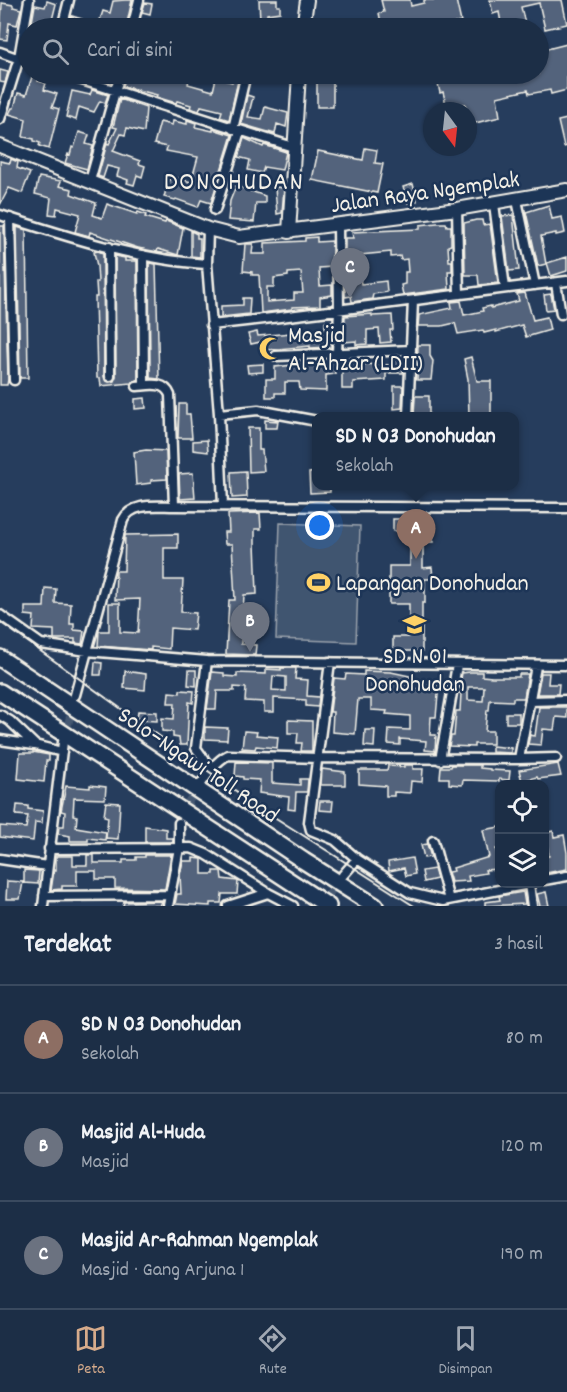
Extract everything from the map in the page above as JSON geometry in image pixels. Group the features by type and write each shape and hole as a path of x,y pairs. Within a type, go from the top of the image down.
{"highway":[{"name":"Solo–Ngawi Toll Road","path":"0,658 375,906"},
{"name":"Solo–Ngawi Toll Road","path":"0,692 328,906"}],"main road":[{"path":"304,18 306,0"},
{"path":"289,232 298,84"},
{"name":"Jalan Raya Ngemplak","path":"0,146 208,229 239,237 494,204 567,190"}],"street":[{"path":"26,18 29,0"},
{"path":"64,18 69,0"},
{"path":"134,18 139,0"},
{"path":"0,52 18,58 0,119"},
{"path":"96,84 293,147"},
{"path":"90,181 117,84"},
{"path":"214,210 237,130 244,84"},
{"path":"517,200 535,285"},
{"path":"494,204 505,288"},
{"path":"457,209 459,294"},
{"path":"0,215 109,247 172,262 207,264"},
{"path":"10,218 14,380"},
{"path":"337,352 338,225"},
{"path":"208,229 207,264 219,414 223,506"},
{"path":"109,247 110,376"},
{"path":"143,255 141,385 162,385 170,395 174,506"},
{"path":"212,325 567,281"},
{"path":"556,283 561,314"},
{"path":"408,412 413,301"},
{"path":"276,356 411,350"},
{"path":"219,414 258,410 312,420"},
{"path":"75,695 127,513 138,507 567,508"},
{"path":"0,615 41,644 87,651 207,661 567,665"},
{"path":"207,661 196,748 210,769"},
{"path":"330,662 309,822 311,830 335,840 357,859 410,893 446,902 511,888"},
{"path":"440,760 457,665"},
{"path":"519,759 536,666"},
{"path":"530,701 567,700"},
{"path":"0,715 34,745"},
{"path":"0,740 63,747 43,906"},
{"path":"201,784 210,769 228,755 318,759 556,759"},
{"path":"168,906 179,848 179,823"},
{"path":"433,841 446,902"},
{"path":"49,849 191,848 207,854 268,893 293,906"},
{"path":"0,859 47,866"},
{"path":"343,875 357,859"},
{"path":"549,879 567,876"},
{"path":"530,888 532,906"},
{"path":"228,906 268,893"},
{"path":"44,896 169,895"}],"shaded area":[{"name":"Lapangan Donohudan","path":"280,523 360,526 356,642 276,639"}],"building":[{"path":"132,0 128,18 101,18 103,11 110,13 113,1"},
{"path":"259,0 277,0 280,12 267,14 267,18 260,18"},
{"path":"381,0 410,0 411,6 424,3 424,0 456,0 460,18 380,18 379,13 384,12"},
{"path":"490,0 562,0 567,24 549,28 549,18 542,18 539,3 521,7 524,18 500,18 499,12 493,14"},
{"path":"47,1 56,4 52,18 33,18 35,5 45,7"},
{"path":"2,3 21,9 17,25 9,23 7,40 0,39"},
{"path":"145,3 152,4 150,14 142,12"},
{"path":"567,44 567,90 551,94 550,90 529,94 528,90 497,97 500,117 477,123 477,102 446,102 438,84 549,84 549,48"},
{"path":"0,70 8,72 5,83 0,82"},
{"path":"30,84 46,84 44,90 57,94 52,107 59,109 49,149 39,146 40,143 34,139 23,137 26,119 9,114 14,108 18,93 26,95"},
{"path":"124,84 188,84 213,91 215,84 237,84 229,120 220,117 222,111 201,106 199,111 190,108 191,105 177,101 176,103 156,97 157,95 123,86"},
{"path":"317,84 333,84 333,107 317,107"},
{"path":"92,90 108,95 105,103 100,101 94,112 79,107 76,120 66,117 72,91 90,95"},
{"path":"247,95 253,97 248,117 262,119 265,107 288,113 286,127 277,124 275,134 241,124"},
{"path":"120,99 146,108 144,132 127,128 125,135 121,134 113,151 140,161 139,164 145,166 142,177 137,175 134,185 117,176 119,169 107,166 103,178 98,176 107,143 109,144 117,128 113,127"},
{"path":"567,119 567,146 564,147 558,121"},
{"path":"187,120 196,123 195,127 213,131 213,129 232,135 211,203 201,200 198,207 164,197 170,176 191,182 198,157 166,151 167,147 154,144 160,122 172,125 173,121 187,124"},
{"path":"79,132 89,135 86,144 93,146 87,169 65,163 72,147 74,148"},
{"path":"244,138 263,147 264,145 286,152 282,170 264,167 262,173 248,170 250,160 238,157"},
{"path":"365,148 377,150 375,163 383,164 377,193 312,180 318,151 363,160"},
{"path":"11,159 18,162 17,168 30,173 22,193 9,188 0,205 0,161 10,163"},
{"path":"39,177 61,181 59,186 72,189 71,194 96,203 93,215 102,218 107,204 183,228 178,255 158,249 157,252 138,248 90,232 89,236 75,232 80,214 57,208 56,215 49,214 51,198 35,194"},
{"path":"413,184 417,201 408,203 403,187"},
{"path":"236,186 265,196 265,203 256,203 254,222 228,220 230,201"},
{"path":"275,187 284,188 282,213 277,214"},
{"path":"549,205 552,219 562,217 565,233 541,236 546,264 538,266 526,212"},
{"path":"513,215 519,270 509,271 502,216"},
{"path":"482,220 483,225 490,224 498,283 479,285 478,275 465,275 464,223"},
{"path":"446,223 447,226 451,226 451,245 448,246 452,271 448,271 449,289 403,295 401,285 405,284 405,272 408,272 407,259 401,260 400,256 391,257 391,252 360,255 361,267 345,268 345,238 353,238 352,232 420,229 420,225"},
{"path":"0,226 4,226 7,385 0,385"},
{"path":"17,227 26,230 28,378 20,378"},
{"path":"191,231 197,234 197,238 200,238 200,257 191,256"},
{"path":"317,237 317,242 332,241 332,267 319,268 320,286 332,285 332,295 320,297 320,306 292,307 292,309 261,313 259,275 243,271 245,244 253,244 252,254 265,254 265,243 305,241 305,238","holes":["301,272 303,293 294,293 294,300 267,302 267,287 274,287 274,278 288,276 288,273"]},
{"path":"94,252 103,253 104,376 109,382 114,381 116,376 115,256 125,258 125,261 137,261 138,380 131,383 101,386 100,378 97,378 95,297 97,297 96,282 98,282"},
{"path":"567,257 567,271 551,276 547,263"},
{"path":"149,263 156,264 159,379 150,378"},
{"path":"360,278 361,284 386,281 387,292 373,294 372,299 352,302 351,296 345,297 345,280"},
{"path":"525,293 533,320 547,317 550,330 526,337 522,325 496,332 496,330 484,333 483,330 458,334 455,323 442,326 418,326 419,315 452,308 451,302 461,301 464,315 483,311 482,308 519,301 517,294"},
{"path":"551,294 554,309 546,310 544,295"},
{"path":"243,298 250,298 249,314 221,317 221,306 243,305"},
{"path":"372,314 372,316 392,315 391,342 380,343 379,329 367,330 367,344 356,345 356,341 344,342 345,316"},
{"path":"332,321 331,347 310,348 310,346 266,350 265,341 251,344 248,334 257,332 258,336 325,330 325,322"},
{"path":"418,345 430,345 430,356 433,361 431,380 417,380"},
{"path":"391,357 404,357 403,373 386,373 386,380 353,382 353,389 342,389 342,369 355,369 355,364 391,365"},
{"path":"471,357 477,381 491,381 491,412 469,412 468,379 464,359"},
{"path":"335,360 335,374 326,375 326,391 300,390 299,382 285,382 285,393 275,393 275,397 266,397 266,379 275,379 275,367 302,364 302,361"},
{"path":"263,364 263,372 248,373 247,365"},
{"path":"394,386 403,386 402,408 394,409"},
{"path":"415,396 429,396 429,412 414,412"},
{"path":"145,398 146,408 135,409 135,399"},
{"path":"179,404 186,404 186,414 190,414 192,438 178,438"},
{"path":"265,420 278,421 277,428 265,428"},
{"path":"248,428 259,428 259,450 262,450 264,471 249,472"},
{"path":"207,440 208,452 193,450 193,441"},
{"path":"166,451 167,479 151,480 151,483 136,485 134,452"},
{"path":"246,471 247,497 232,498 231,472"},
{"path":"193,473 195,498 180,499 179,474"},
{"path":"309,473 312,473 312,490 330,490 330,492 310,493"},
{"path":"260,513 261,529 255,529 257,594 244,595 241,644 256,645 255,655 226,654 229,600 235,600 232,544 225,544 224,532 229,532 228,514"},
{"path":"393,519 423,519 423,528 433,528 433,542 423,542 423,568 432,567 433,579 425,579 425,603 422,603 422,651 393,651 393,637 409,637 409,604 389,604 389,566 410,566 410,530 393,531"},
{"path":"178,534 178,548 164,548 164,580 183,580 181,612 196,613 194,630 170,628 169,649 98,646 99,631 109,631 109,603 120,603 120,632 138,633 140,599 115,600 116,571 124,571 125,535"},
{"path":"45,588 56,589 55,603 71,604 70,624 74,624 74,630 84,631 82,644 75,643 75,639 54,639 54,630 33,629 34,616 25,615 25,607 44,607"},
{"path":"95,662 102,663 101,675 94,675"},
{"path":"281,668 296,668 295,679 308,680 307,696 319,697 318,707 306,706 306,700 274,698 274,712 264,712 264,702 245,701 246,688 234,687 234,691 217,691 216,709 207,709 212,672 237,677 237,673 266,674 266,669 281,670","holes":["273,676 286,677 286,691 272,690"]},
{"path":"189,670 196,670 196,686 188,685"},
{"path":"125,671 146,674 145,690 124,688"},
{"path":"364,671 391,672 410,676 410,688 422,689 423,684 439,684 436,717 431,717 430,735 436,735 435,751 425,750 426,741 400,739 400,745 388,744 389,729 410,730 410,716 371,710 371,699 358,699 355,734 332,732 333,712 330,712 334,678 345,679 346,674 364,675"},
{"path":"482,672 482,676 492,677 519,677 519,674 528,674 524,698 513,698 513,701 490,700 485,731 493,731 493,744 474,744 474,747 449,746 451,736 454,736 456,711 460,711 461,693 459,691 462,673","holes":["468,687 484,687 483,701 468,700"]},
{"path":"541,673 549,673 548,684 559,684 558,694 537,694"},
{"path":"180,690 194,691 193,703 189,702 187,745 180,745 179,738 173,737 173,732 162,731 162,718 174,719 175,703 168,703 169,692 180,693"},
{"path":"539,707 567,707 567,718 556,717 554,730 543,729 541,745 528,744 530,735 535,736"},
{"path":"138,711 157,712 157,721 137,720"},
{"path":"506,713 519,713 519,723 506,723"},
{"path":"288,720 312,721 312,751 301,751 302,743 297,743 298,733 288,733"},
{"path":"205,727 228,728 227,740 205,739"},
{"path":"365,730 375,730 374,747 364,746"},
{"path":"244,731 257,732 256,735 278,737 277,748 256,746 255,749 242,748"},
{"path":"492,746 511,748 511,753 492,752"},
{"path":"33,752 49,755 49,761 46,761 44,782 18,779 20,753"},
{"path":"236,762 272,763 272,783 300,785 300,779 308,779 307,792 296,792 295,810 288,809 289,797 259,793 260,780 235,776"},
{"path":"558,764 561,776 522,780 519,770"},
{"path":"404,765 413,765 413,769 423,769 422,782 411,781 410,793 394,792 394,796 386,796 386,786 359,784 359,770 387,770 388,766 404,767"},
{"path":"452,765 480,765 480,768 490,770 510,771 509,780 463,780 462,785 449,784 449,778 440,778 441,767"},
{"path":"322,769 345,772 345,785 321,785"},
{"path":"90,785 106,787 105,799 74,798 73,815 77,816 76,827 106,832 105,840 88,838 88,841 70,841 70,836 58,834 59,826 64,826 65,812 61,811 66,786 90,788"},
{"path":"320,801 333,801 332,811 319,810"},
{"path":"106,802 120,803 118,839 106,838 108,817 104,816"},
{"path":"17,805 43,811 42,823 35,822 33,841 0,837 0,826 26,828 28,816 16,815"},
{"path":"145,826 166,829 166,838 173,838 173,842 145,842"},
{"path":"495,828 495,869 468,876 469,881 451,882 448,872 454,871 453,868 489,857 483,830"},
{"path":"553,831 554,837 564,835 567,869 549,872 549,832"},
{"path":"427,844 431,857 424,858 421,845"},
{"path":"87,855 94,855 94,863 123,863 123,860 136,860 136,857 145,857 145,855 171,855 165,889 115,888 115,879 96,879 96,871 77,871 77,886 62,886 62,889 51,890 54,871 56,871 56,856 73,856 73,865 87,865"},
{"path":"193,858 202,859 202,874 214,874 214,871 221,871 222,879 238,881 237,894 222,894 221,903 210,903 210,906 175,904 177,894 181,894 180,875 183,861 193,861"},
{"path":"412,858 415,874 406,876 404,868 389,871 388,862"},
{"path":"434,869 437,879 424,882 422,871"},
{"path":"24,870 39,871 38,884 24,883"},
{"path":"7,881 23,882 20,899 6,899"},
{"path":"523,892 525,904 485,906 485,902 500,900 499,896"},
{"path":"546,892 549,906 540,906 537,894"},
{"path":"162,901 160,906 123,906 124,902"}],"tunnel":[{"path":"65,736 73,705"},
{"path":"180,814 198,788"},
{"path":"322,904 339,880"}],"railway":[{"path":"0,622 257,806 414,906"}],"place":[{"name":"Masjid Ar-Rahman Ngemplak","path":"350,298"},
{"name":"Masjid Al-Ahzar (LDII)","path":"270,348"},
{"name":"SD N 03 Donohudan","path":"416,559"},
{"name":"Lapangan Donohudan","path":"318,582"},
{"name":"SD N 01 Donohudan","path":"415,625"},
{"name":"Masjid Al-Huda","path":"250,652"}],"district":[{"name":"DONOHUDAN","path":"234,180"}]}
